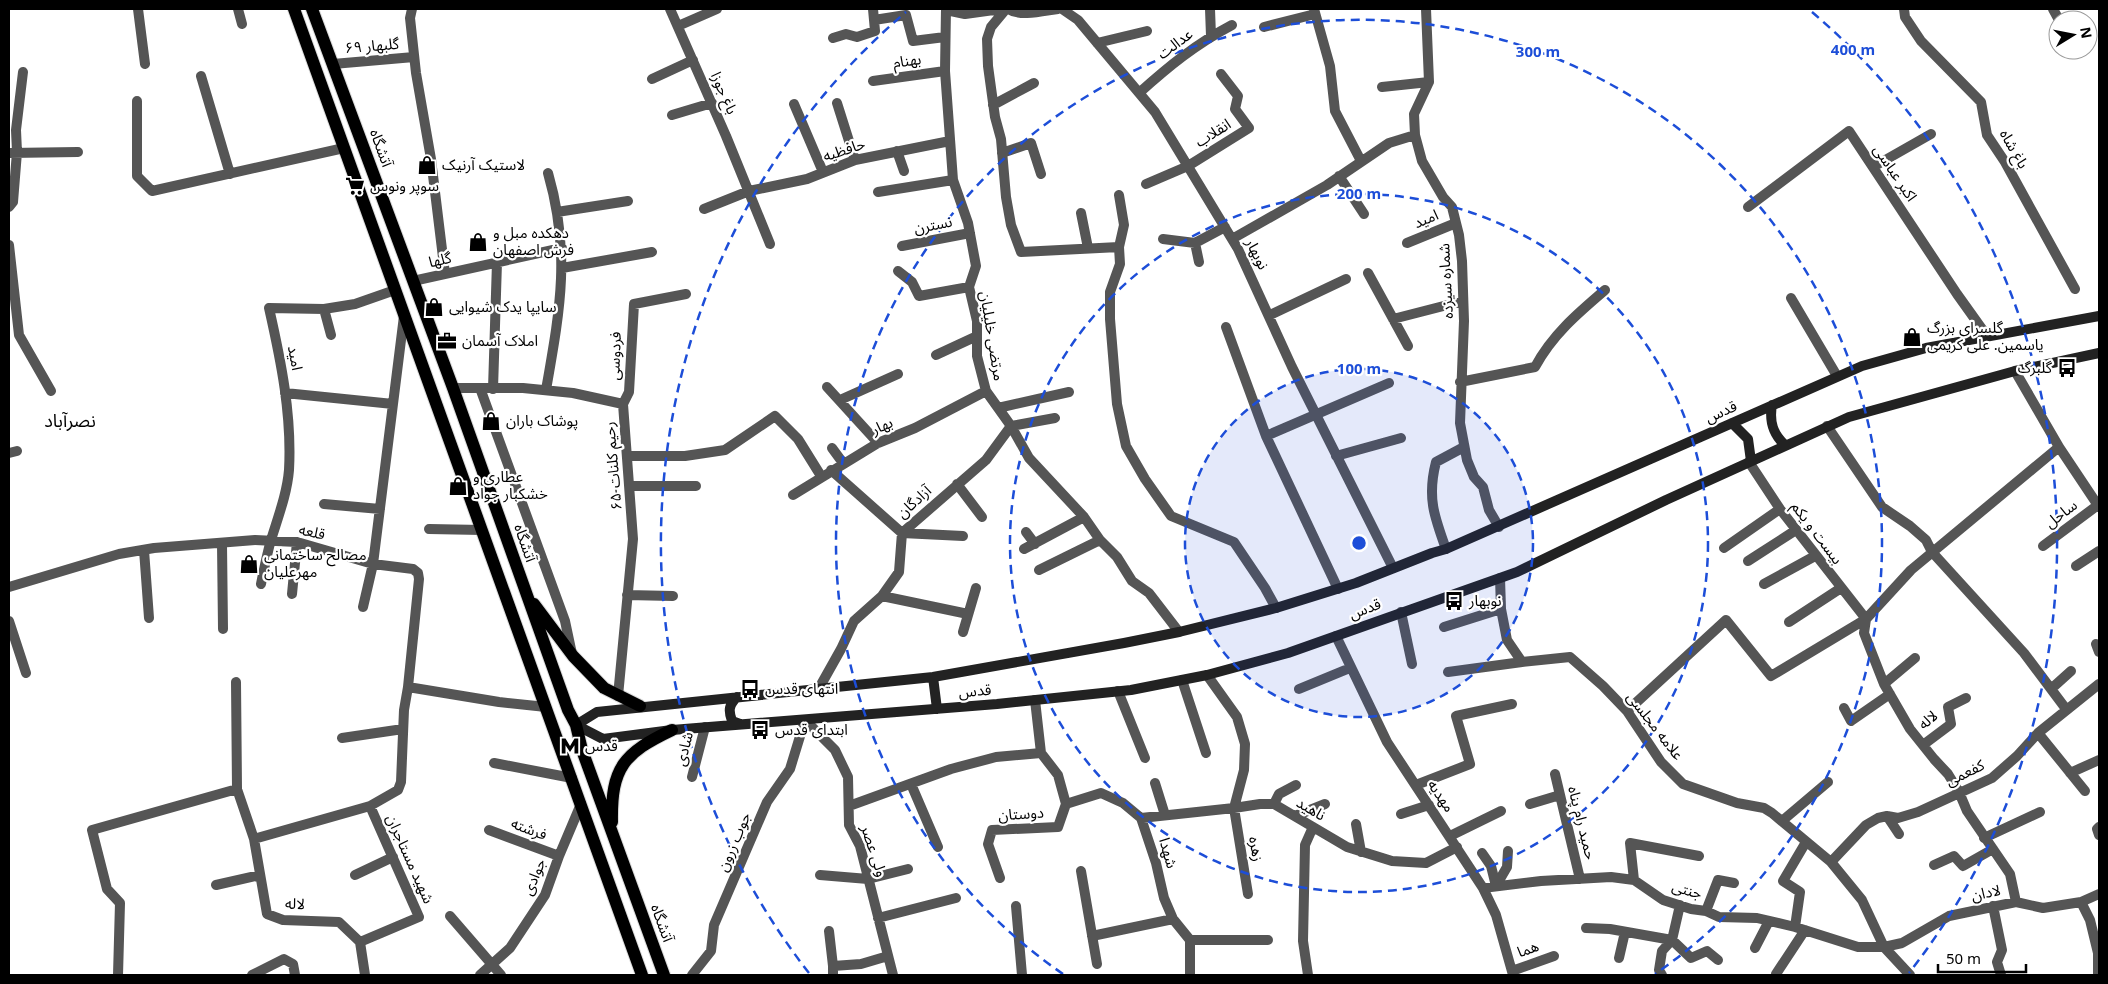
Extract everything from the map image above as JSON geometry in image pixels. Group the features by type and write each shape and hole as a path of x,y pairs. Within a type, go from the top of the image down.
{"main road":[{"path":"294,9 556,731 642,975"},
{"name":"آتشگاه","path":"312,9 453,388 568,710 576,725 582,750 664,975"},
{"path":"336,128 354,121"},
{"name":"قدس","path":"576,725 597,712 640,706 818,690 933,677 1179,632 1276,608 1338,589 1446,549 1862,366 1926,348 2099,316"},
{"name":"قدس","path":"576,725 603,739 705,727 1035,700 1118,691 1207,675 1288,653 1517,572 1849,417 2015,371 2099,354"},
{"path":"1772,405 1770,416 1773,431 1785,446"},
{"path":"1732,423 1748,439 1750,462"},
{"path":"526,593 573,656 604,688 640,706"},
{"path":"933,677 937,709"},
{"path":"737,696 730,703 729,712 732,721 740,724"},
{"path":"556,731 576,725"},
{"path":"612,832 612,804 616,778 628,757 648,742 672,730"}],"street":[{"path":"138,9 145,64"},
{"path":"238,9 242,24"},
{"path":"412,9 410,18 414,57 431,159 445,274"},
{"name":"باغ جوزا","path":"670,9 712,103 770,244"},
{"path":"678,26 718,9"},
{"path":"833,38 846,34 857,37 875,31 873,9"},
{"path":"946,9 965,14 1001,9"},
{"name":"مرتضی خلیلیان","path":"946,9 945,71 953,180 970,233 976,266 969,287 977,321 977,356 986,391 1011,426 1029,458 1117,557 1132,581 1149,593 1179,632"},
{"path":"1058,9 1040,12 1014,12 1007,9 991,27 987,39 993,105 1001,139 1010,216 1021,252 1119,247"},
{"name":"نوبهار","path":"1062,9 1078,20 1155,112 1225,227 1270,315 1315,414 1393,568"},
{"path":"1210,9 1211,36"},
{"name":"شماره سیزده","path":"1426,9 1428,82 1414,114 1415,135 1422,161 1443,197 1452,207 1456,222 1462,261 1463,301 1460,423 1467,460 1474,477 1483,487 1489,510 1499,527"},
{"name":"باغ شاه","path":"1904,9 1905,17 1921,41 1981,102 1987,135 2005,162 2075,289"},
{"path":"874,20 905,12 913,41 945,37"},
{"path":"1264,27 1314,12 1330,66 1336,111 1361,161"},
{"name":"عدالت","path":"1139,93 1180,57 1211,36 1232,26"},
{"path":"1097,43 1147,31"},
{"name":"۶۹ گلبهار","path":"333,64 414,57"},
{"path":"652,79 693,60"},
{"name":"بهنام","path":"873,81 945,71"},
{"path":"9,207 14,202 13,153 23,72"},
{"name":"انقلاب","path":"1188,166 1249,128 1235,108 1238,96 1221,74"},
{"path":"202,76 230,174"},
{"path":"1382,87 1428,82"},
{"path":"993,105 1034,83"},
{"path":"137,101 137,176 152,191 344,148"},
{"path":"672,116 712,103"},
{"path":"836,103 855,160"},
{"path":"794,104 824,172"},
{"name":"اکبر عباسی","path":"1748,207 1849,131 1987,336"},
{"path":"1873,167 1931,134"},
{"path":"1232,239 1327,185 1389,143 1415,135"},
{"name":"حافظیه","path":"704,209 749,191 807,179 855,160 950,141"},
{"path":"1002,153 1031,143 1041,174"},
{"path":"897,151 904,171"},
{"path":"13,153 78,152"},
{"path":"1146,184 1188,166"},
{"path":"546,390 558,320 562,268 558,212 548,173"},
{"path":"1339,176 1364,214"},
{"path":"878,192 953,180"},
{"path":"1119,195 1124,225 1119,247 1120,264 1110,292 1110,319 1117,404 1126,446 1145,479 1171,516 1234,542 1276,608"},
{"path":"558,212 628,201"},
{"path":"1081,212 1088,248"},
{"name":"امید","path":"1408,243 1456,222"},
{"path":"1163,239 1195,244 1225,227"},
{"name":"نسترن","path":"902,246 970,233"},
{"path":"1195,244 1199,262"},
{"path":"9,247 19,335 51,391"},
{"name":"گلها","path":"413,282 562,248"},
{"path":"562,268 652,252"},
{"path":"493,389 497,262"},
{"path":"898,271 912,282 919,296 969,287"},
{"path":"1368,273 1408,346"},
{"path":"1270,315 1346,279"},
{"name":"امید","path":"261,584 271,541 283,505 288,471 288,426 283,371 269,308 324,309 355,304 395,290"},
{"path":"1460,382 1535,367 1544,350 1564,326 1605,290"},
{"name":"فردوسی","path":"623,404 629,392 632,308 637,303 686,294"},
{"path":"1791,298 1837,376"},
{"path":"1393,320 1463,301"},
{"path":"324,309 331,335"},
{"path":"363,607 373,564 404,315"},
{"path":"1226,327 1266,436 1338,589"},
{"path":"936,355 977,336"},
{"path":"2015,371 2059,447 2098,506"},
{"path":"840,400 898,374"},
{"path":"1266,436 1389,383"},
{"path":"827,386 878,443"},
{"name":"۶۵-رحیم کلنات","path":"453,388 523,388 546,390 573,393 623,404 631,486 633,539 618,696"},
{"path":"480,388 565,621 573,656"},
{"name":"بهار","path":"793,495 821,476 878,443 915,428 986,391"},
{"path":"998,408 1069,392"},
{"path":"285,393 393,404"},
{"path":"627,456 686,456 725,450 775,416 798,439 821,476"},
{"path":"1011,426 1055,418"},
{"name":"آزادگان","path":"818,690 841,650 854,621 882,596 899,572 902,533 986,460 1011,426"},
{"path":"1827,426 1882,507 1910,526 1926,540 1932,552 2024,653 2066,710"},
{"path":"1336,456 1402,438"},
{"path":"1446,549 1434,516 1430,483 1436,462 1464,447"},
{"path":"1627,711 1726,620 1772,676 1866,619 1911,570 2059,447"},
{"path":"832,448 844,463"},
{"name":"بیست و یکم","path":"1750,462 1780,509 1866,619"},
{"path":"831,470 902,533 963,536"},
{"path":"957,484 982,517"},
{"path":"631,486 696,486"},
{"path":"324,504 380,509"},
{"name":"ساحل","path":"2043,546 2098,506"},
{"path":"1724,548 1780,509"},
{"path":"1024,549 1084,518"},
{"path":"429,529 482,530"},
{"path":"1748,561 1796,530"},
{"path":"1026,532 1035,544"},
{"name":"قلعه","path":"9,587 90,561 144,550 255,540 297,542 373,564 413,569 418,573 418,588 408,687"},
{"path":"1039,570 1100,540"},
{"path":"292,594 297,542"},
{"path":"222,544 223,629"},
{"path":"144,550 149,618"},
{"path":"2076,566 2099,550"},
{"path":"1764,584 1815,556"},
{"path":"1500,578 1501,609 1507,640 1522,662"},
{"path":"963,632 976,588"},
{"path":"1789,622 1841,588"},
{"path":"627,595 673,596"},
{"path":"882,596 968,614"},
{"path":"1444,627 1501,609"},
{"path":"1401,612 1412,664"},
{"path":"1866,619 1864,633 1884,684 1910,729 1948,774 1959,792 1967,811 2010,874 2016,902"},
{"path":"9,621 26,673"},
{"name":"مهدیه","path":"1336,636 1387,742 1483,888 1496,915 1512,973"},
{"name":"علامه مجلسی","path":"1448,672 1570,657 1603,686 1627,711 1661,762 1684,784 1737,803 1764,808 1831,862 1862,900 1884,947 1910,975"},
{"path":"1884,684 1915,658"},
{"path":"1299,689 1350,668"},
{"path":"2051,689 2071,671"},
{"path":"1207,675 1237,717 1245,744 1244,770 1234,808"},
{"path":"1182,680 1206,754"},
{"name":"لاله","path":"236,682 238,789 254,839 267,914 283,920 339,922 360,942"},
{"name":"کفعمی","path":"1831,862 1866,825 1878,818 1887,816 1898,818 1918,812 1992,778 2017,756 2038,733 2099,684"},
{"path":"254,839 370,806 398,790 401,782 402,729 408,687 499,702 546,707"},
{"path":"1118,691 1145,758"},
{"path":"1844,708 1851,721 1890,694"},
{"name":"لاله","path":"1922,745 1952,724 1948,708 1966,698"},
{"path":"849,806 996,757 1041,753 1035,700"},
{"path":"1416,785 1470,764 1456,716 1512,704"},
{"name":"ولی عصر","path":"805,720 835,750 848,777 849,825 860,846 893,975"},
{"name":"جوب زرون","path":"692,975 711,952 714,925 767,802 790,769 805,720"},
{"name":"شادی","path":"692,778 705,727"},
{"path":"342,738 402,729"},
{"path":"2038,733 2085,791"},
{"name":"دوستان","path":"1000,878 988,844 992,830 1058,826 1066,804 1058,774 1041,753"},
{"path":"2070,773 2099,760"},
{"path":"494,763 572,778"},
{"name":"حمید رام پناه","path":"1555,774 1580,879"},
{"path":"1782,821 1828,782"},
{"path":"1155,783 1165,815"},
{"path":"911,784 938,847"},
{"path":"1274,804 1279,794 1296,786"},
{"path":"118,975 120,903 107,889 92,830 238,789"},
{"path":"1066,804 1101,793 1123,803 1141,818"},
{"path":"1530,804 1560,795"},
{"name":"جوادی","path":"480,975 510,948 546,895 559,856 581,804"},
{"name":"ناهید","path":"1141,818 1274,804 1347,847 1392,861 1426,863 1457,847"},
{"path":"1295,816 1325,804"},
{"path":"1401,814 1429,805"},
{"name":"شهید مستاجران","path":"360,942 419,917 370,806"},
{"name":"زهره","path":"1234,808 1248,894"},
{"path":"1450,836 1501,811"},
{"path":"1984,838 2040,812"},
{"path":"1887,816 1898,834"},
{"name":"شهدا","path":"1141,818 1156,863 1164,898 1173,919 1190,940"},
{"path":"1356,824 1360,852"},
{"path":"1308,975 1303,941 1305,845 1313,827"},
{"path":"2099,827 2097,829 2099,835"},
{"name":"فرشته","path":"489,830 559,856"},
{"path":"1794,927 1800,892 1783,881 1806,842"},
{"path":"1634,880 1630,843 1699,856"},
{"path":"1934,865 1954,856 1963,866 1993,849"},
{"path":"1496,886 1507,867 1508,851"},
{"path":"1482,853 1491,866 1496,886"},
{"path":"356,874 393,857"},
{"path":"820,875 868,878 908,869"},
{"path":"1081,871 1097,964"},
{"path":"216,885 260,875"},
{"name":"جنتی","path":"1483,888 1541,880 1611,877 1634,880 1663,900 1706,911 1719,917 1757,918 1805,930 1858,947 1884,947"},
{"path":"1706,911 1718,880 1734,883"},
{"name":"لادان","path":"1884,947 1902,943 1949,916 2016,902 2042,908 2081,902 2099,894"},
{"path":"878,918 956,898"},
{"path":"2081,902 2090,920 2099,953 2098,975"},
{"path":"1662,975 1659,970 1662,951 1672,940 1680,905"},
{"path":"1016,906 1022,975"},
{"path":"1994,906 2002,950 1997,962 2001,975"},
{"path":"450,916 501,975"},
{"path":"1092,936 1173,919"},
{"path":"1755,948 1769,921"},
{"path":"1586,928 1672,940 1691,958 1707,951 1718,960"},
{"path":"1776,974 1805,930"},
{"path":"829,931 833,970 888,956"},
{"path":"1619,958 1625,932"},
{"path":"1190,975 1190,940 1268,940"},
{"path":"360,942 365,975"},
{"name":"هما","path":"1512,973 1554,956"},
{"path":"252,975 284,958 293,964 295,975"}],"place":[{"name":"لاستیک آرنیک","path":"427,165"},
{"name":"سوپر ونوس","path":"355,186"},
{"name":"دهکده مبل و فرش اصفهان","path":"478,242"},
{"name":"سایپا یدک شیوایی","path":"434,307"},
{"name":"گلسرای بزرگ یاسمین. علی کریمی","path":"1912,337"},
{"name":"املاک آسمان","path":"447,341"},
{"name":"گلبرگ","path":"2067,368"},
{"name":"پوشاک باران","path":"491,421"},
{"name":"عطاری و خشکبار جواد","path":"458,486"},
{"name":"مصالح ساختمانی مهرعلیان","path":"249,564"},
{"name":"نوبهار","path":"1454,601"},
{"name":"انتهای قدس","path":"750,689"},
{"name":"ابتدای قدس","path":"760,730"},
{"name":"قدس","path":"570,746"}],"district":[{"name":"نصرآباد","path":"70,421"}]}
